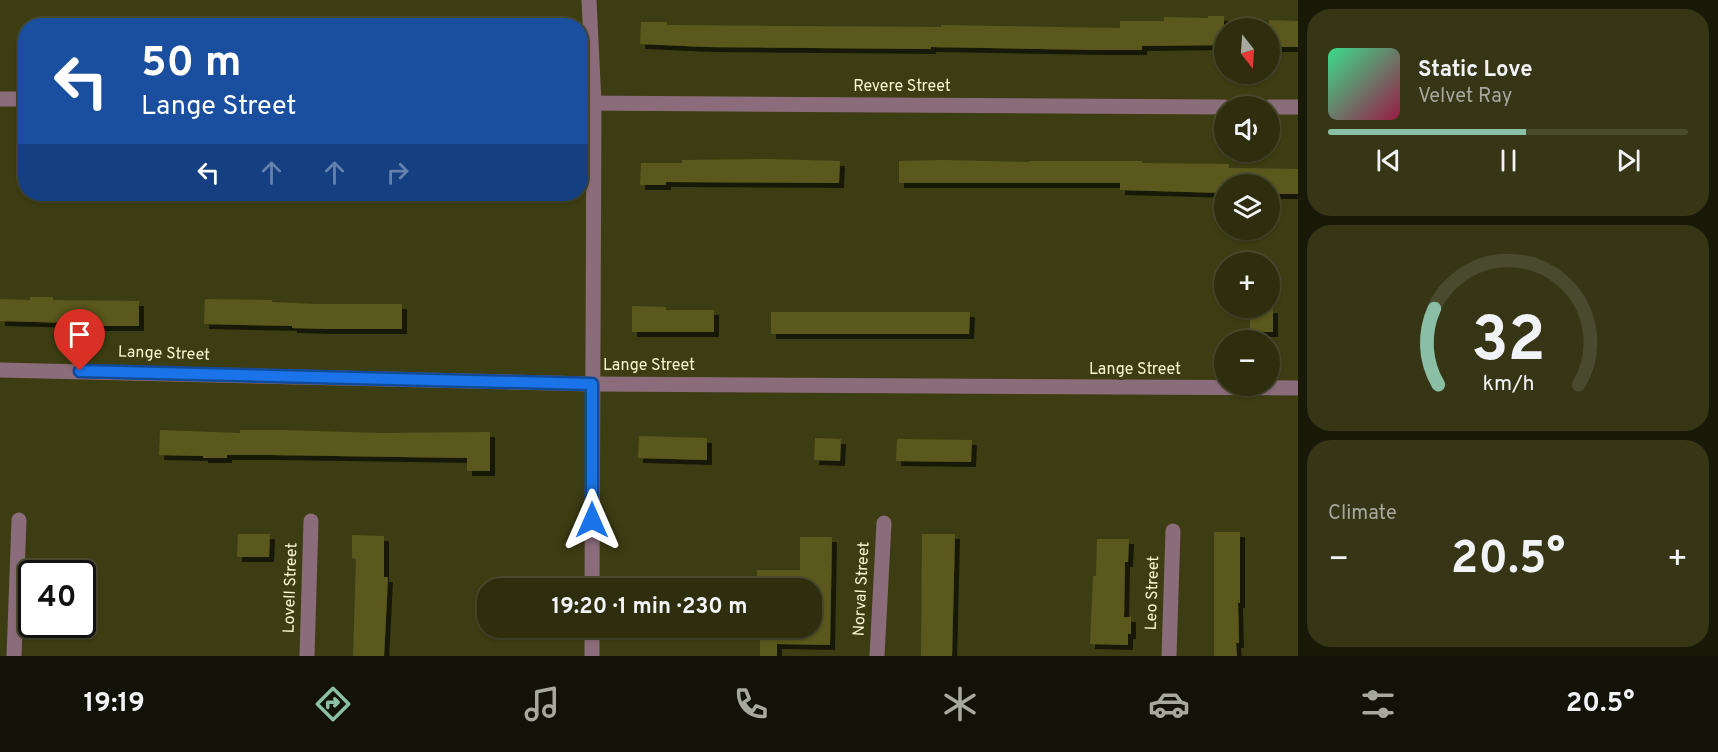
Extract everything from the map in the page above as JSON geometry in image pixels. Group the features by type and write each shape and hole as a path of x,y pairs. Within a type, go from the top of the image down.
{"street":[{"path":"588,69 590,0"},
{"path":"0,99 18,99"},
{"name":"Revere Street","path":"588,103 1214,107"},
{"path":"1280,107 1298,107"},
{"path":"588,159 592,384 592,578"},
{"name":"Lange Street","path":"0,370 592,384 1298,388"},
{"path":"14,656 19,520"},
{"name":"Lovell Street","path":"307,656 311,521"},
{"name":"Norval Street","path":"877,656 884,523"},
{"name":"Leo Street","path":"1169,656 1173,531"},
{"path":"592,638 592,656"}],"building":[{"path":"1208,16 1224,16 1224,18 1214,18 1214,45 1142,46 1142,50 707,47 640,44 641,22 667,22 667,25 941,27 941,25 1120,28 1120,21 1164,21 1164,17 1208,18"},
{"path":"1280,20 1298,21 1298,47 1280,47"},
{"path":"769,159 840,161 839,183 666,182 666,185 640,185 641,163"},
{"path":"899,161 1142,161 1142,163 1229,164 1229,168 1298,169 1298,194 1280,194 1280,174 1214,174 1214,193 1120,190 1120,183 899,183"},
{"path":"30,297 53,297 53,300 139,301 139,326 72,326 72,323 0,321 0,299 30,300"},
{"path":"205,299 272,300 272,302 316,304 402,304 402,329 327,329 204,324"},
{"path":"632,306 666,307 666,310 714,310 714,332 632,332"},
{"path":"771,312 970,312 969,334 771,334"},
{"path":"1250,318 1273,318 1273,330 1250,330"},
{"path":"160,430 240,433 240,430 380,433 490,432 490,471 467,471 467,458 227,455 227,458 203,458 203,456 159,455"},
{"path":"639,436 707,438 707,460 638,458"},
{"path":"815,438 841,439 840,461 814,460"},
{"path":"897,439 972,440 971,462 896,461"},
{"path":"1214,532 1240,532 1237,656 1214,656"},
{"path":"238,534 270,534 269,557 237,557"},
{"path":"922,534 955,534 952,656 921,656"},
{"path":"352,535 384,536 384,577 388,577 384,656 353,656 356,559 352,558"},
{"path":"800,537 832,537 830,645 777,644 777,656 760,656 760,638 822,638 822,578 757,578 757,570 800,570"},
{"path":"1097,539 1129,539 1128,562 1125,562 1124,617 1131,617 1131,634 1128,634 1128,645 1090,644"}],"route":[{"path":"80,371 592,384 592,520"}]}
